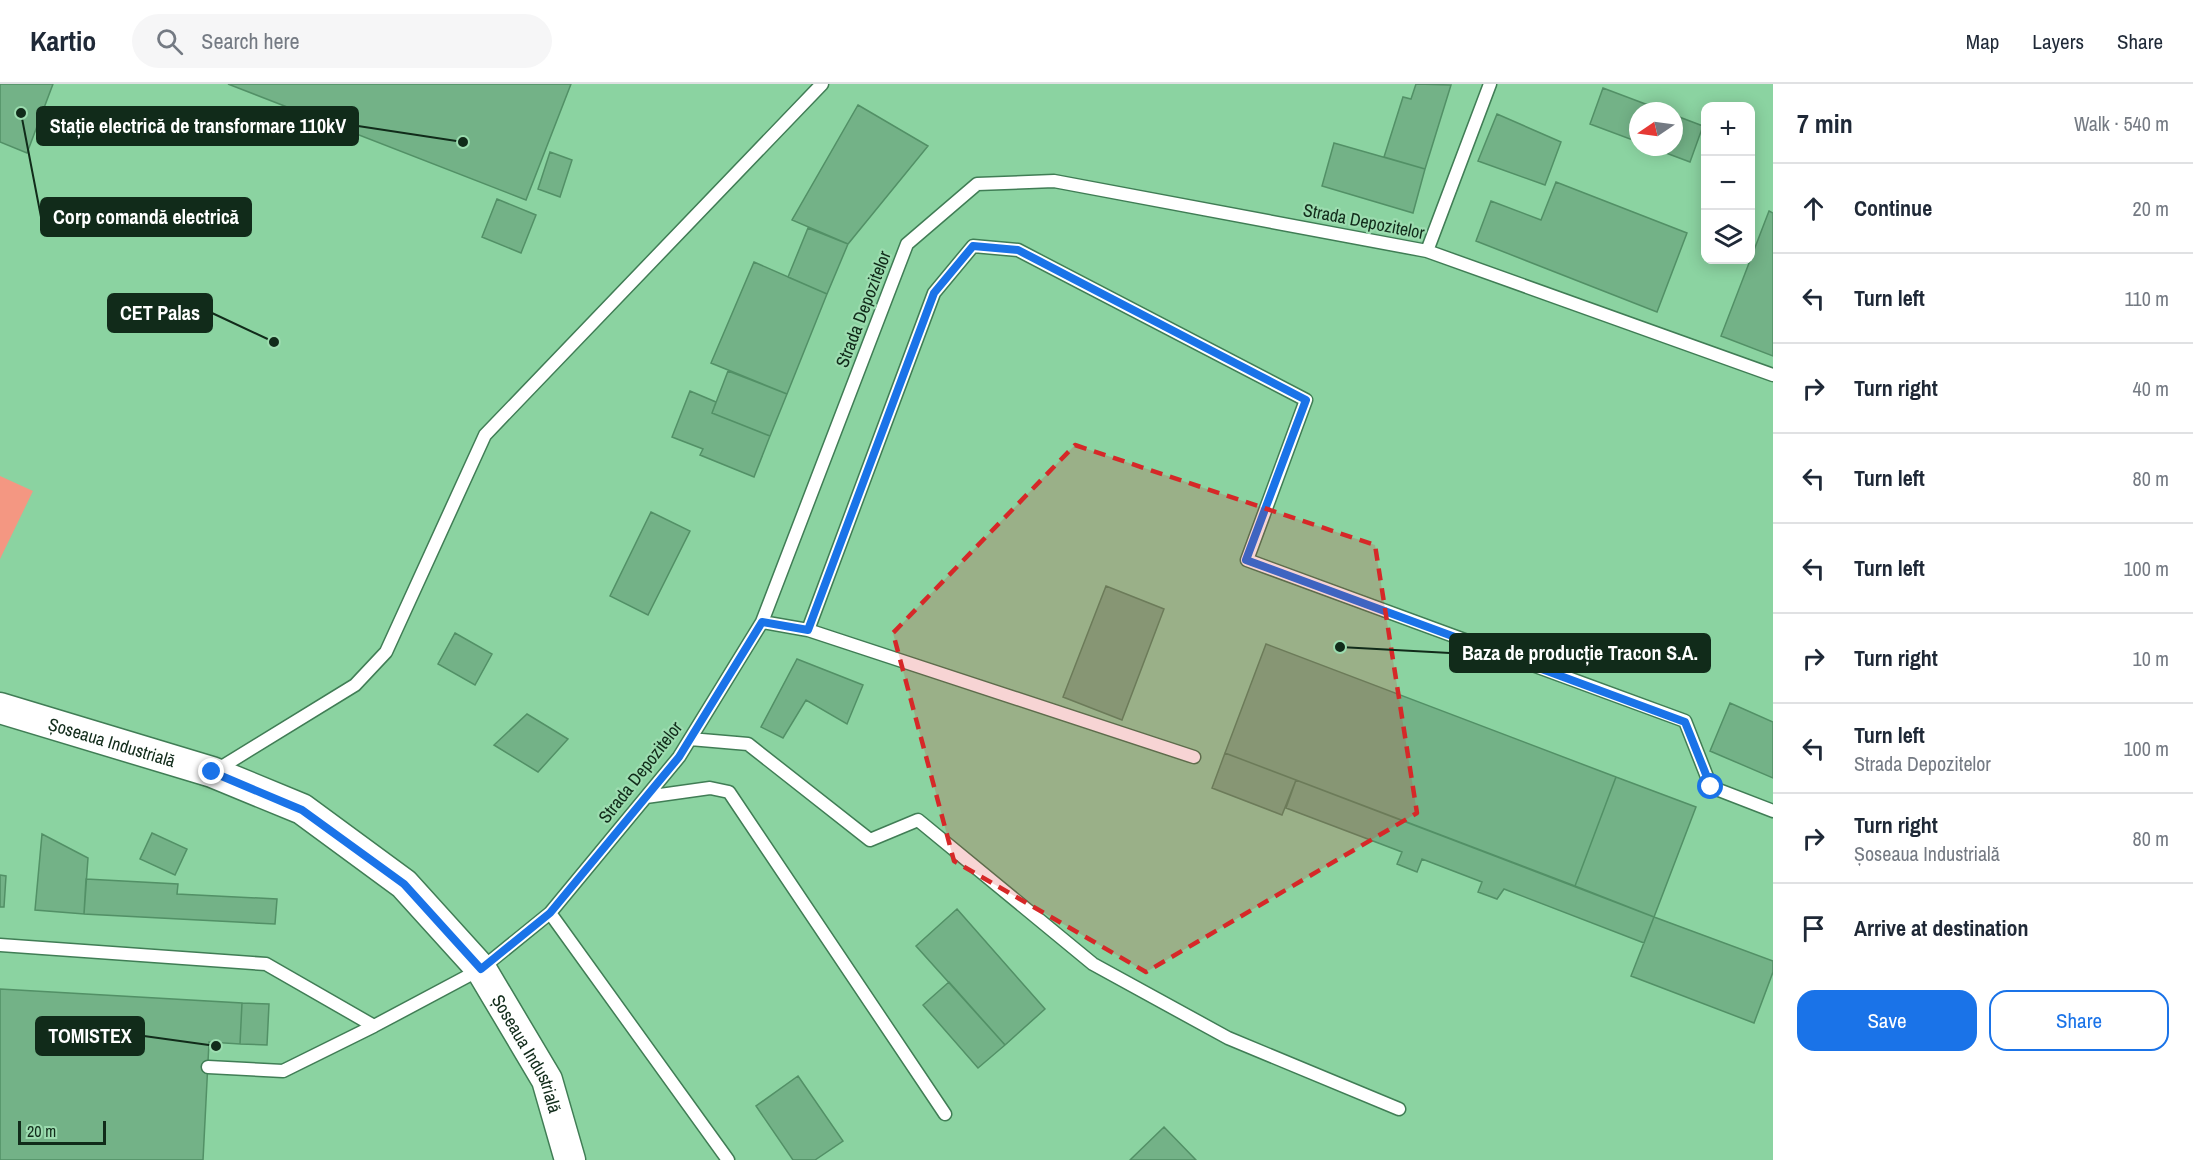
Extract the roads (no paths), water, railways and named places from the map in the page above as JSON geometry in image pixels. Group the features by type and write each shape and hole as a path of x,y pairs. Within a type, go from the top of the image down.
{"street":[{"name":"Șoseaua Industrială","path":"0,708 212,772 302,810 404,884 481,969 547,1080 570,1160"}],"lane":[{"path":"212,772 355,685 386,652 485,435 822,84"},
{"path":"1427,251 1490,84"},
{"name":"Strada Depozitelor","path":"208,1067 283,1071 481,969 550,913 679,757 762,622 907,244 977,184 1054,181 1427,251 1773,375"},
{"path":"808,630 934,293 973,246 1018,250 1306,400 1246,560 1685,722 1711,787 1773,812"},
{"path":"762,622 808,630 1194,757"},
{"path":"690,739 748,744 870,840 918,820 1093,964 1228,1038 1399,1109"},
{"path":"646,797 710,788 729,792 945,1114"},
{"path":"550,913 728,1160"},
{"path":"0,945 266,964 374,1026"}],"place":[{"name":"Corp comandă electrică","path":"21,113"},
{"name":"Stație electrică de transformare 110kV","path":"463,142"},
{"name":"CET Palas","path":"274,342"},
{"name":"Baza de producție Tracon S.A.","path":"1340,647"},
{"name":"TOMISTEX","path":"216,1046"}]}
